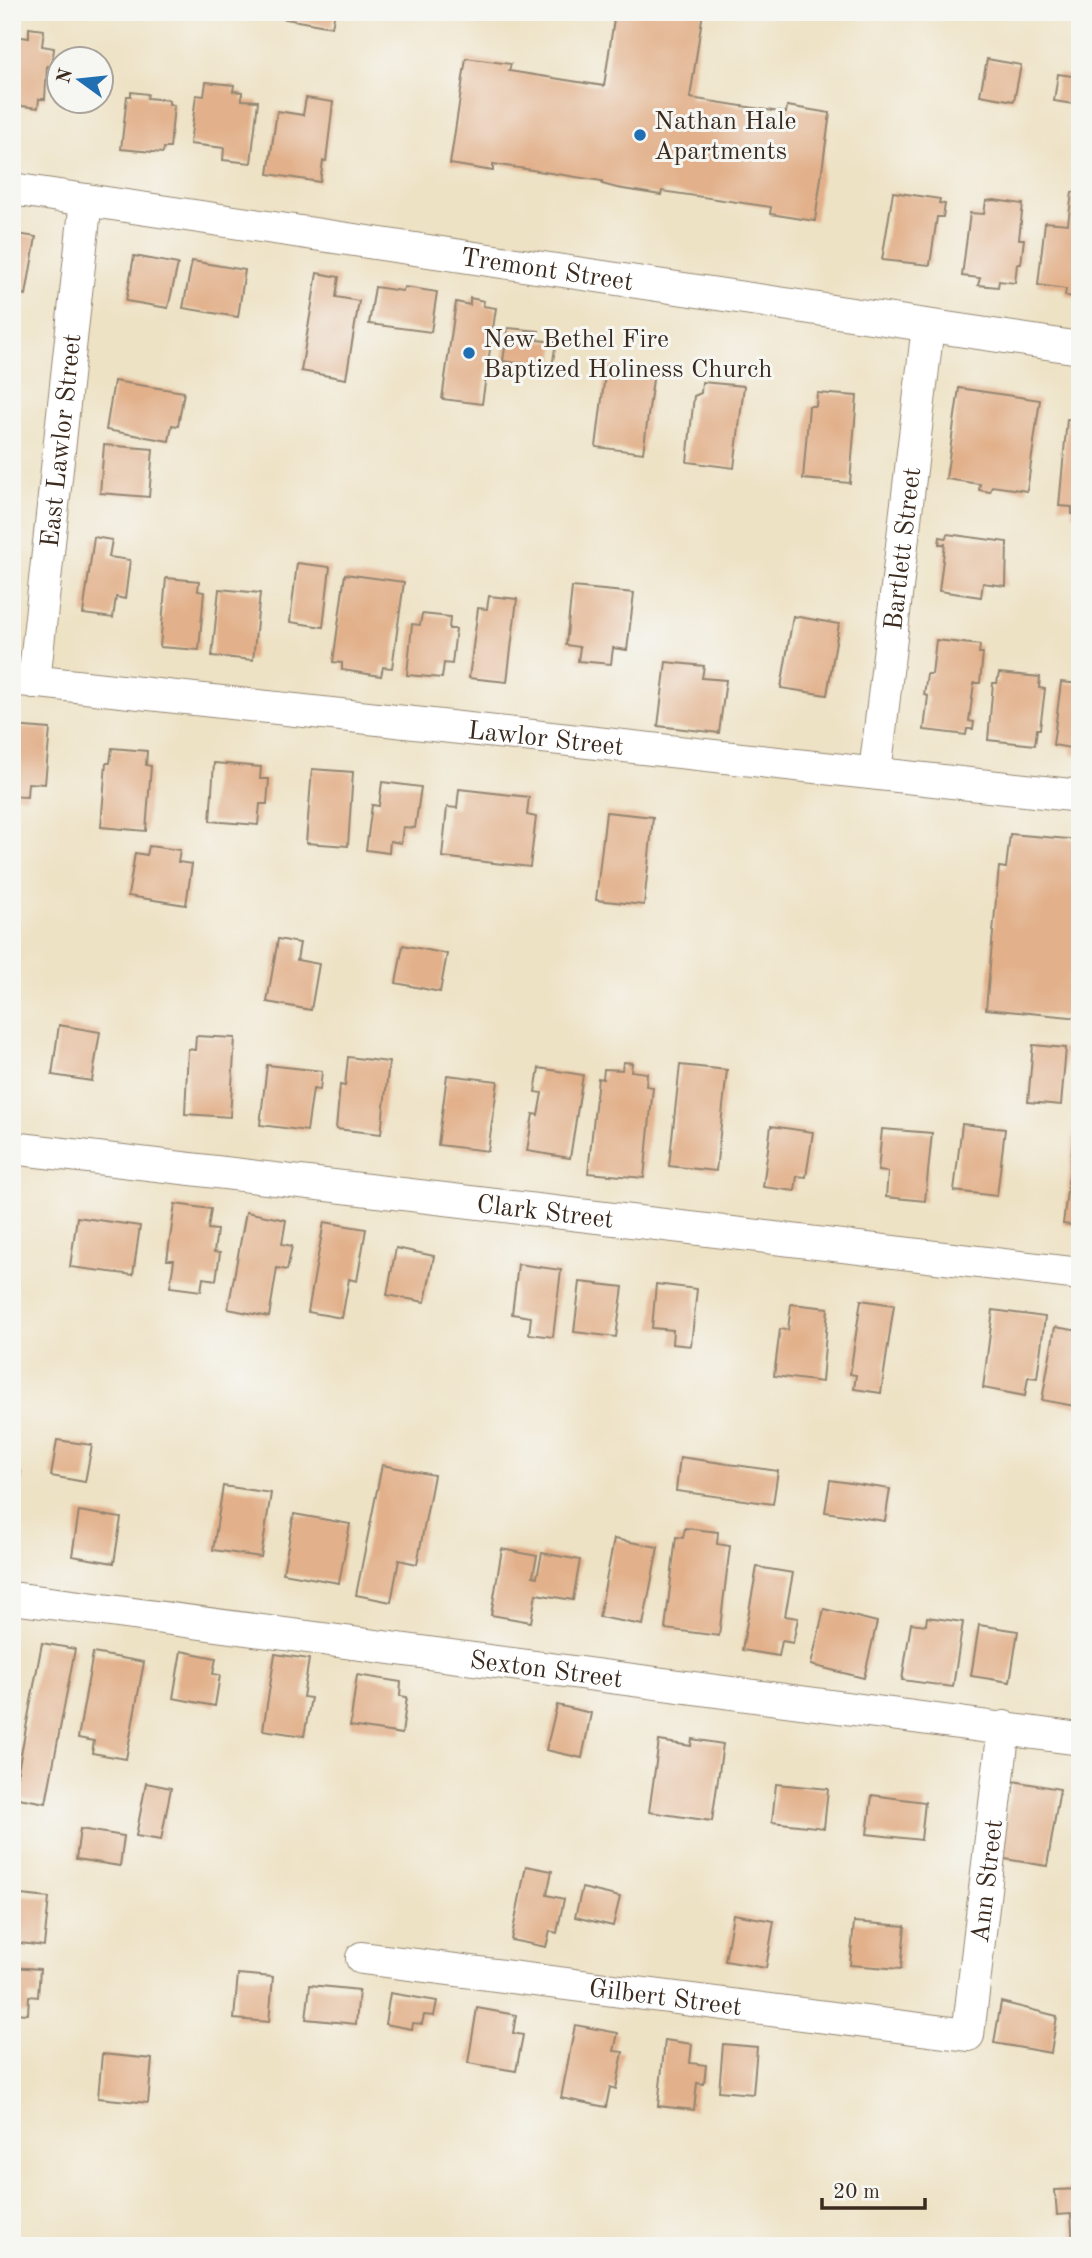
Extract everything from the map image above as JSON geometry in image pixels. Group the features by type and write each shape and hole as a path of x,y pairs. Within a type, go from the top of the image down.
{"street":[{"name":"Tremont Street","path":"12,189 1080,348"},
{"name":"East Lawlor Street","path":"23,680 86,200"},
{"name":"Bartlett Street","path":"875,773 928,326"},
{"name":"Lawlor Street","path":"23,680 1080,796"},
{"name":"Clark Street","path":"12,1149 1080,1274"},
{"name":"Sexton Street","path":"12,1598 1080,1739"},
{"name":"Ann Street","path":"968,2035 1004,1727"},
{"name":"Gilbert Street","path":"362,1958 968,2035"}],"building":[{"path":"281,12 335,12 332,27 280,18"},
{"name":"Nathan Hale Apartments","path":"615,12 703,12 690,98 786,113 787,106 830,113 815,221 770,214 771,207 662,191 661,195 617,188 602,184 602,181 493,164 493,171 450,164 466,58 511,64 509,71 604,86"},
{"path":"1080,12 1080,24 1045,13"},
{"path":"29,28 44,30 42,46 46,47 45,99 39,99 38,108 13,105 14,36 29,38"},
{"path":"987,59 1021,65 1014,101 980,95"},
{"path":"1058,74 1080,77 1080,105 1054,101"},
{"path":"206,82 234,85 233,91 242,92 242,100 258,101 251,163 223,160 224,148 190,144 196,95 204,96"},
{"path":"131,92 148,94 147,98 169,100 169,104 174,105 170,148 164,148 163,153 121,149 127,96 131,96"},
{"path":"306,98 333,102 326,161 323,161 320,182 268,174 277,111 303,115"},
{"path":"893,192 940,199 939,203 945,204 943,217 937,217 930,265 882,260"},
{"path":"1072,192 1080,193 1080,297 1065,296 1066,289 1038,285 1045,222 1068,224"},
{"path":"986,201 1023,204 1019,239 1024,239 1021,264 1017,264 1015,283 999,281 998,287 978,285 980,278 962,276 970,213 984,214"},
{"path":"12,233 36,237 26,295 12,292"},
{"path":"134,256 178,264 168,308 126,301"},
{"path":"192,261 245,270 238,317 183,308"},
{"path":"317,273 339,277 336,297 359,301 346,379 301,371"},
{"path":"375,287 402,291 405,287 437,292 431,332 369,324"},
{"name":"New Bethel Fire Baptized Holiness Church","path":"470,298 484,301 483,306 496,308 482,404 442,399 456,302 470,305"},
{"path":"508,328 539,331 537,340 556,342 552,368 503,361"},
{"path":"606,366 654,372 643,453 596,447"},
{"path":"114,381 184,392 178,426 172,425 169,441 106,430"},
{"path":"702,382 744,386 734,468 687,462 694,396 701,393"},
{"path":"959,388 1040,400 1027,491 992,486 990,492 979,490 980,484 946,479"},
{"path":"817,393 857,396 850,483 803,479 809,406 816,406"},
{"path":"1077,407 1080,407 1080,515 1072,514 1072,507 1059,506 1067,419 1075,420"},
{"path":"104,445 153,449 149,497 100,493"},
{"path":"947,534 1007,542 1006,586 983,583 981,597 939,591 945,544 939,544 940,537 946,538"},
{"path":"94,537 112,540 109,557 130,560 125,599 116,597 113,618 83,614"},
{"path":"297,563 330,567 323,627 290,622"},
{"path":"345,574 404,582 392,668 383,667 381,676 342,670 342,663 333,662"},
{"path":"166,578 199,581 198,591 204,592 199,650 160,647"},
{"path":"572,587 634,593 627,650 613,648 611,664 578,661 580,647 566,645"},
{"path":"219,589 260,593 253,660 212,656"},
{"path":"489,596 517,599 507,682 469,678 478,608 487,609"},
{"path":"422,614 450,617 449,629 456,629 452,664 444,663 442,678 407,675 412,624 420,625"},
{"path":"793,616 839,624 827,695 781,688"},
{"path":"936,640 980,645 979,653 983,653 980,683 974,683 969,721 974,722 973,729 967,729 966,735 924,730 928,696 924,695 927,674 932,674"},
{"path":"666,662 704,666 702,678 726,680 719,733 658,726"},
{"path":"999,673 1040,677 1039,688 1045,689 1040,729 1037,729 1035,745 988,740 993,683 997,683"},
{"path":"1061,682 1080,684 1080,756 1071,755 1071,748 1053,745"},
{"path":"12,726 50,729 45,784 28,783 27,797 12,796"},
{"path":"112,748 147,751 146,765 151,766 146,831 101,827 106,763 110,763"},
{"path":"214,763 261,767 260,779 269,779 267,804 260,804 258,825 210,821"},
{"path":"312,769 353,772 348,846 306,843"},
{"path":"382,782 421,787 415,828 403,827 401,843 390,841 389,853 366,850 372,805 379,806"},
{"path":"459,789 529,797 527,815 536,817 530,867 442,857 447,807 457,808"},
{"path":"606,812 653,817 644,905 596,900"},
{"path":"1010,834 1080,840 1080,1018 986,1009 999,867 1006,868"},
{"path":"149,846 180,850 178,862 192,864 186,905 128,896 135,853 147,855"},
{"path":"278,939 300,943 297,960 319,964 311,1010 267,1002"},
{"path":"403,945 447,954 440,992 396,983"},
{"path":"59,1025 100,1032 92,1081 52,1075"},
{"path":"196,1036 235,1038 230,1117 185,1114 188,1049 195,1050"},
{"path":"1033,1045 1066,1048 1061,1105 1028,1102"},
{"path":"348,1057 389,1062 381,1134 336,1129 340,1085 345,1086"},
{"path":"623,1062 632,1063 631,1071 647,1073 646,1086 653,1087 644,1178 588,1173 598,1078 603,1079 604,1069 622,1070"},
{"path":"267,1065 322,1071 320,1090 313,1089 307,1131 260,1125"},
{"path":"680,1065 727,1070 716,1171 669,1166"},
{"path":"539,1068 583,1075 570,1158 527,1151 533,1114 538,1115 542,1093 535,1092"},
{"path":"447,1075 498,1081 488,1151 438,1145"},
{"path":"1080,1102 1080,1226 1063,1224"},
{"path":"962,1124 1005,1129 997,1196 954,1191"},
{"path":"771,1126 813,1132 806,1177 797,1176 795,1191 763,1187"},
{"path":"882,1129 932,1133 925,1201 886,1197 888,1172 878,1171"},
{"path":"175,1204 211,1209 208,1229 217,1230 214,1252 220,1253 216,1280 203,1278 201,1291 170,1287 174,1260 167,1260"},
{"path":"246,1212 286,1220 282,1244 292,1246 287,1270 277,1268 269,1317 228,1309"},
{"path":"77,1217 140,1226 133,1275 70,1267"},
{"path":"324,1222 366,1229 357,1281 349,1279 342,1318 308,1312"},
{"path":"396,1248 434,1256 425,1302 387,1295"},
{"path":"518,1264 561,1270 553,1337 529,1334 531,1317 512,1314"},
{"path":"580,1282 623,1287 616,1337 574,1332"},
{"path":"656,1284 697,1289 691,1346 672,1344 673,1330 652,1328"},
{"path":"861,1300 894,1305 881,1393 854,1389 856,1375 850,1374"},
{"path":"791,1304 828,1308 822,1382 774,1376 780,1329 788,1330"},
{"path":"993,1310 1045,1317 1037,1378 1028,1377 1025,1396 983,1388"},
{"path":"1055,1327 1080,1331 1080,1407 1042,1400"},
{"path":"57,1440 92,1445 85,1482 51,1476"},
{"path":"680,1457 778,1471 773,1504 676,1491"},
{"path":"382,1465 434,1475 417,1564 399,1560 391,1602 356,1595"},
{"path":"12,1470 21,1472 14,1527 12,1527"},
{"path":"830,1480 890,1489 885,1521 825,1512"},
{"path":"223,1486 271,1493 261,1557 213,1550"},
{"path":"79,1511 121,1518 114,1563 72,1556"},
{"path":"294,1514 350,1524 339,1583 283,1573"},
{"path":"685,1528 718,1532 717,1544 730,1546 719,1636 665,1629 676,1537 683,1538"},
{"path":"614,1539 658,1547 643,1625 599,1617"},
{"path":"502,1549 537,1556 533,1576 537,1577 542,1553 580,1560 573,1600 536,1594 531,1622 491,1615"},
{"path":"757,1567 793,1573 785,1616 798,1618 793,1643 782,1641 779,1656 742,1650"},
{"path":"824,1609 877,1622 864,1678 811,1665"},
{"path":"927,1617 963,1622 953,1687 902,1680 911,1623 926,1625"},
{"path":"979,1625 1018,1631 1010,1682 971,1676"},
{"path":"42,1643 75,1649 46,1803 13,1797"},
{"path":"181,1651 216,1658 213,1674 220,1675 215,1706 173,1698"},
{"path":"93,1653 144,1662 126,1759 92,1753 94,1741 78,1738"},
{"path":"275,1654 309,1659 303,1697 311,1698 304,1736 263,1730"},
{"path":"357,1675 401,1682 400,1696 407,1697 402,1734 350,1726"},
{"path":"557,1705 591,1713 582,1758 546,1750"},
{"path":"692,1739 723,1744 712,1821 649,1812 659,1741 691,1746"},
{"path":"1013,1781 1060,1789 1047,1866 999,1858"},
{"path":"146,1783 171,1788 161,1840 136,1836"},
{"path":"776,1784 828,1789 824,1828 772,1822"},
{"path":"872,1795 925,1802 921,1840 867,1834"},
{"path":"80,1829 124,1836 120,1866 76,1859"},
{"path":"526,1866 552,1871 547,1895 564,1899 557,1933 550,1931 546,1947 511,1940"},
{"path":"582,1888 620,1897 613,1926 575,1917"},
{"path":"12,1894 49,1898 44,1946 12,1942"},
{"path":"733,1914 774,1921 766,1968 725,1961"},
{"path":"854,1922 905,1926 901,1969 850,1965"},
{"path":"12,1967 40,1969 38,1997 29,1996 28,2014 12,2013"},
{"path":"238,1974 273,1977 269,2022 234,2019"},
{"path":"310,1985 359,1990 356,2024 306,2019"},
{"path":"390,1993 437,2001 434,2016 424,2015 422,2024 413,2023 412,2029 385,2024"},
{"path":"1001,2002 1057,2016 1051,2053 994,2043"},
{"path":"477,2008 516,2015 513,2033 523,2035 516,2071 468,2063"},
{"path":"575,2025 618,2033 614,2051 623,2052 616,2089 610,2087 606,2107 561,2098"},
{"path":"665,2040 692,2044 690,2063 706,2065 704,2084 697,2083 694,2110 658,2106"},
{"path":"723,2044 757,2047 753,2094 719,2091"},
{"path":"102,2054 152,2059 148,2103 98,2098"},
{"path":"1080,2189 1080,2246 1073,2246 1071,2214 1057,2215 1055,2190"}],"place":[{"name":"Nathan Hale Apartments","path":"640,135"},
{"name":"New Bethel Fire Baptized Holiness Church","path":"469,353"}]}
